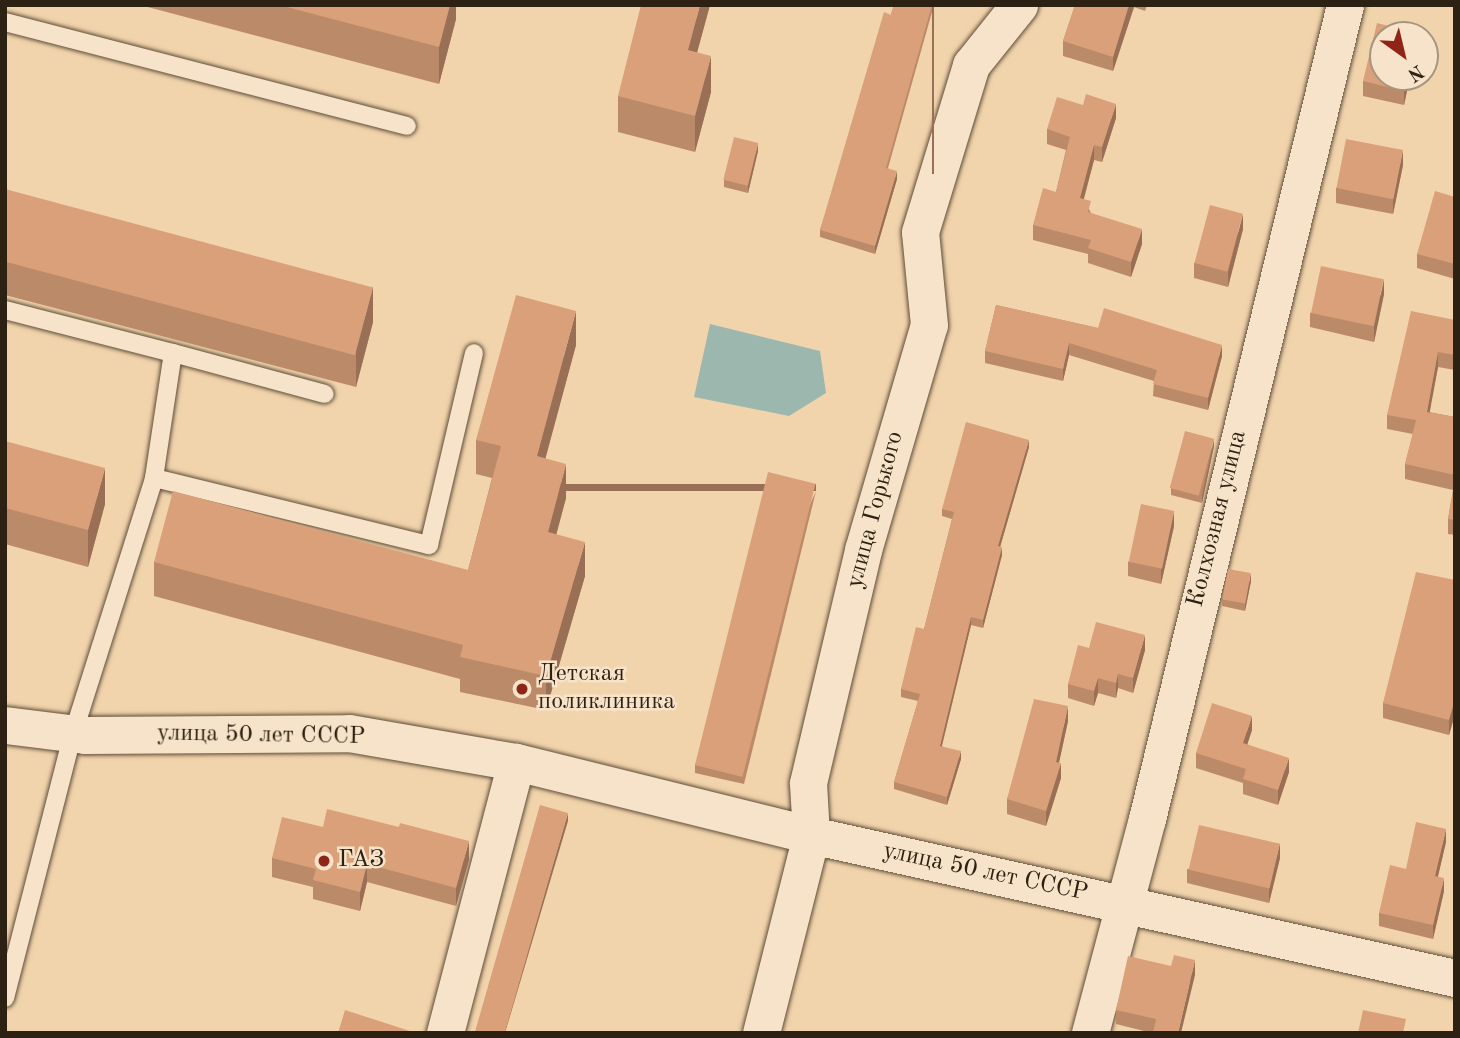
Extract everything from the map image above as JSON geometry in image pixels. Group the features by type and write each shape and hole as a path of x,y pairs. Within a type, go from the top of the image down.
{"street":[{"name":"улица Горького","path":"761,1033 811,835 811,771 863,550 929,325 920,232 971,65 1019,5"},
{"name":"Колхозная улица","path":"1090,1033 1122,903 1147,819 1345,5"},
{"name":"улица 50 лет СССР","path":"5,725 74,734 349,733 516,762 811,835 1455,978"},
{"path":"445,1033 516,762"}],"lane":[{"path":"5,22 407,126"},
{"path":"5,310 325,394"},
{"path":"5,998 8,975 74,734 154,478 173,353"},
{"path":"154,478 429,545 474,354"}],"water":[{"path":"710,324 820,351 826,393 789,416 694,397"}],"building":[{"path":"279,5 450,5 439,47"},
{"path":"641,5 700,5 688,50 711,56 695,116 618,96"},
{"path":"894,5 932,5 886,168 897,171 875,246 820,230 884,12 891,15"},
{"path":"1075,5 1129,5 1113,57 1063,41"},
{"path":"1369,56 1369,82 1363,81"},
{"path":"1086,94 1116,104 1102,147 1094,145 1080,198 1091,201 1088,212 1142,229 1131,262 1088,248 1091,240 1033,225 1043,188 1056,192 1070,137 1047,129 1057,97 1083,105"},
{"path":"734,137 758,143 748,186 723,180"},
{"path":"1346,139 1403,150 1393,199 1336,188"},
{"path":"5,189 373,288 355,355 5,261"},
{"path":"1435,191 1455,197 1455,264 1417,254"},
{"path":"1210,205 1243,214 1227,272 1194,263"},
{"path":"1321,266 1384,279 1374,326 1311,313"},
{"path":"516,295 576,311 537,456 566,464 548,532 585,542 546,676 460,657 463,645 154,562 173,491 468,570 501,446 476,440"},
{"path":"996,305 1098,328 1104,308 1222,345 1208,398 1153,384 1157,370 1069,343 1063,369 985,351"},
{"path":"1411,311 1455,320 1455,355 1438,352 1427,412 1455,417 1455,475 1405,464 1416,420 1387,415"},
{"path":"966,422 1029,440 998,546 1002,547 983,620 971,617 940,746 961,751 947,797 894,782 920,694 901,689 916,627 924,629 954,512 942,509"},
{"path":"1185,431 1214,439 1199,496 1170,488"},
{"path":"5,441 105,468 88,530 5,508"},
{"path":"768,472 816,484 742,777 695,765"},
{"path":"1455,481 1455,520 1448,519"},
{"path":"1141,504 1174,511 1162,569 1129,562"},
{"path":"1228,569 1251,573 1245,604 1223,600"},
{"path":"1416,572 1455,580 1455,699 1449,720 1383,703"},
{"path":"1096,622 1145,635 1133,678 1118,674 1116,683 1098,678 1094,691 1068,684 1078,645 1089,648"},
{"path":"1034,699 1068,706 1056,762 1061,763 1046,811 1007,799"},
{"path":"1212,703 1252,716 1243,743 1289,758 1278,790 1243,779 1246,769 1196,753"},
{"path":"540,805 568,813 505,1033 475,1033"},
{"path":"327,809 399,827 400,823 469,841 456,888 367,864 360,892 313,880 316,869 272,858 282,817 323,827"},
{"path":"1416,822 1446,829 1435,876 1444,878 1433,925 1379,913 1390,865 1406,869"},
{"path":"1199,825 1280,844 1270,888 1189,870"},
{"path":"1174,955 1195,960 1178,1033 1153,1033 1156,1019 1116,1010 1128,956 1171,966"},
{"path":"345,1010 410,1031 338,1033"},
{"path":"1363,1010 1406,1019 1403,1033 1358,1033"}],"place":[{"name":"Детская поликлиника","path":"522,689"},
{"name":"ГАЗ","path":"324,861"}]}
